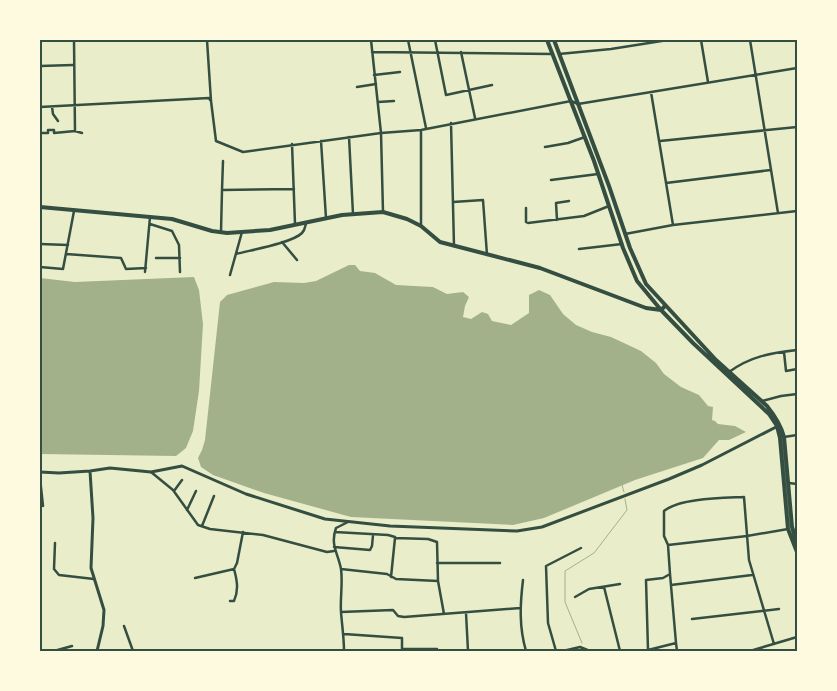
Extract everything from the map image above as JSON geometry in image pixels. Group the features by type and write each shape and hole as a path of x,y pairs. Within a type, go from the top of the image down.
{"main road":[{"path":"547,40 585,137 622,244 637,281 661,310 721,370 769,414 784,437 792,527 797,542"},
{"path":"554,40 642,276 652,292 716,360 774,414 779,434 788,529 797,552"},
{"path":"40,207 172,219 220,232 270,230 326,218 383,212 407,219 421,226 440,242 540,268 646,308 661,310"},
{"path":"661,310 665,306"}],"street":[{"path":"74,40 74,131"},
{"path":"207,40 216,141 243,152 348,137 421,130 475,118 571,101 578,104 797,68"},
{"path":"372,40 381,133 383,212"},
{"path":"408,40 426,128"},
{"path":"435,40 446,94 492,85"},
{"path":"559,54 611,49 668,40"},
{"path":"701,40 708,82"},
{"path":"750,40 778,213"},
{"path":"372,52 553,54"},
{"path":"460,52 475,118"},
{"path":"40,66 74,65"},
{"path":"374,75 400,72"},
{"path":"357,87 376,84"},
{"path":"651,92 673,225"},
{"path":"40,107 209,98 211,101"},
{"path":"378,102 394,101"},
{"path":"52,106 53,114 58,121"},
{"path":"451,123 454,246"},
{"path":"660,141 797,127"},
{"path":"40,133 48,133 48,130 54,130 54,133 82,132"},
{"path":"421,130 421,226"},
{"path":"348,137 353,214"},
{"path":"545,147 568,143 585,137"},
{"path":"320,141 326,218"},
{"path":"292,144 295,224"},
{"path":"220,232 223,161"},
{"path":"666,183 771,170"},
{"path":"551,180 598,174"},
{"path":"222,190 294,188"},
{"path":"453,202 483,200 487,255"},
{"path":"557,220 556,203 569,201"},
{"path":"526,208 527,223 584,216 609,206"},
{"path":"40,267 63,269 74,211"},
{"path":"625,234 673,225 797,211"},
{"path":"146,272 150,217"},
{"path":"236,254 282,242 300,235 307,222"},
{"path":"150,224 172,232 179,245 180,272"},
{"path":"230,275 242,232"},
{"path":"282,242 296,260"},
{"path":"40,244 68,245"},
{"path":"579,249 622,244"},
{"path":"66,254 121,258 126,269 146,268"},
{"path":"156,258 180,258"},
{"path":"730,372 741,363 764,354 797,350"},
{"path":"784,352 786,371 797,369"},
{"path":"762,401 797,394"},
{"path":"40,472 59,473 110,468 151,472 182,466 246,494 325,519 390,526 517,532 542,526 669,479 702,465 778,426"},
{"path":"779,434 784,437 797,435"},
{"path":"90,471 93,518 91,568 104,610 103,626 97,651"},
{"path":"151,472 174,491 198,525 210,529 263,535 327,552 334,549 370,550 373,536"},
{"path":"40,478 43,506"},
{"path":"174,491 182,480"},
{"path":"787,483 797,484"},
{"path":"187,510 196,491"},
{"path":"202,526 214,496"},
{"path":"677,651 668,545 664,536 664,511 671,505 744,496 752,575 774,644"},
{"path":"344,651 341,612 341,569 334,549 336,528 348,522"},
{"path":"668,545 747,536 788,529"},
{"path":"230,601 234,601 237,594 237,579 234,569 243,532"},
{"path":"335,532 365,533 373,536 388,535 396,538 436,541 438,581 444,614"},
{"path":"391,577 396,538"},
{"path":"55,544 54,568 59,575 94,579"},
{"path":"556,651 548,622 546,566 581,548"},
{"path":"438,563 500,563"},
{"path":"195,578 234,569"},
{"path":"341,569 387,574 396,579 438,581"},
{"path":"670,574 663,578 646,580 647,650 676,643"},
{"path":"671,585 752,575"},
{"path":"523,580 520,608 521,634 526,651"},
{"path":"575,597 589,589 620,584"},
{"path":"604,587 620,651"},
{"path":"341,612 393,610 398,616 404,617 520,608"},
{"path":"692,619 780,609"},
{"path":"466,613 468,651"},
{"path":"124,626 133,651"},
{"path":"344,634 402,638 402,650 437,648"},
{"path":"750,651 797,637"},
{"path":"54,651 72,646"},
{"path":"563,651 580,647 590,651"}],"shaded area":[{"path":"349,265 355,265 360,271 375,273 396,285 433,287 447,294 463,292 469,297 463,317 471,319 482,312 488,314 492,321 511,325 529,313 529,295 539,290 550,295 563,314 576,325 611,337 641,351 656,363 664,374 681,387 699,395 708,406 713,407 712,420 718,424 735,426 746,432 729,440 719,440 703,458 635,480 544,518 513,525 351,517 264,493 213,475 201,467 198,458 205,440 220,302 227,295 274,282 304,283 316,281"},
{"path":"194,277 199,290 203,324 199,391 193,431 186,448 176,456 40,454 40,278 75,282"}],"waterway":[{"path":"622,485 624,492"},
{"path":"582,643 565,602 565,571 594,553 627,510 625,499"}]}
